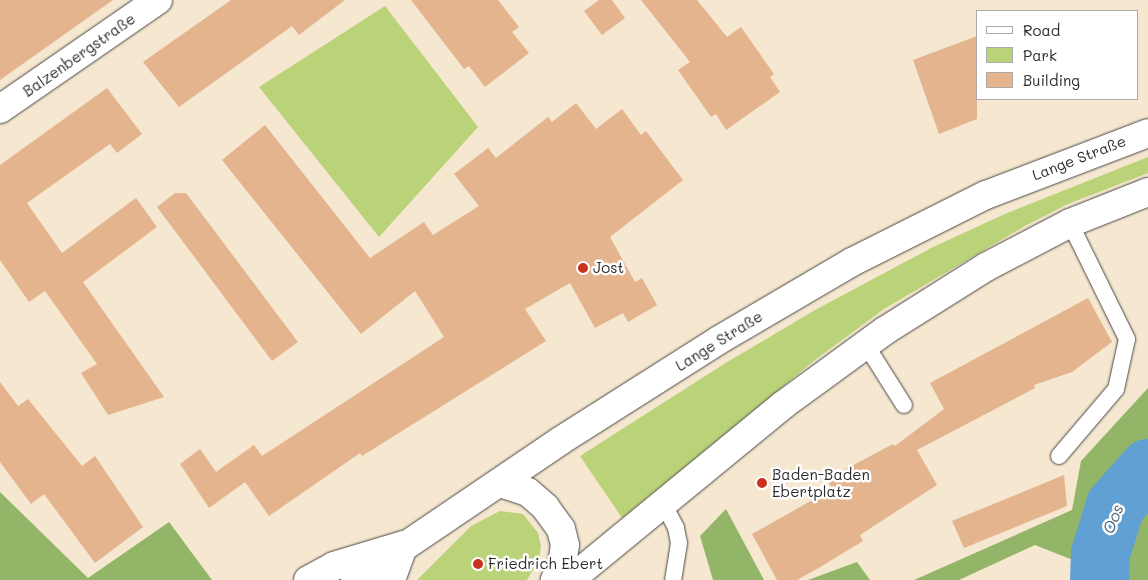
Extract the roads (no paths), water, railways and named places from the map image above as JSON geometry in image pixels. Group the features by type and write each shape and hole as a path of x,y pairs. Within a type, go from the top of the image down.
{"main road":[{"name":"Balzenbergstraße","path":"0,109 158,0"},
{"name":"Lange Straße","path":"308,580 334,566 404,545 719,340 905,233 995,191 1148,133"},
{"path":"570,580 664,506 783,405 866,345 986,267 1070,223 1148,192"},
{"path":"500,483 528,492 546,507 561,529 565,545 561,569 555,580"},
{"path":"355,580 404,545"},
{"path":"391,580 404,545"}],"lane":[{"path":"1059,456 1116,389 1127,339 1070,223"},
{"path":"866,345 904,405"},
{"path":"664,506 676,528 679,543 673,580"}],"waterway":[{"name":"Oos","path":"1099,580 1100,553 1115,505 1148,468"}],"place":[{"name":"Jost","path":"583,268"},
{"name":"Baden-Baden Ebertplatz","path":"762,483"},
{"name":"Friedrich Ebert","path":"478,564"}]}
